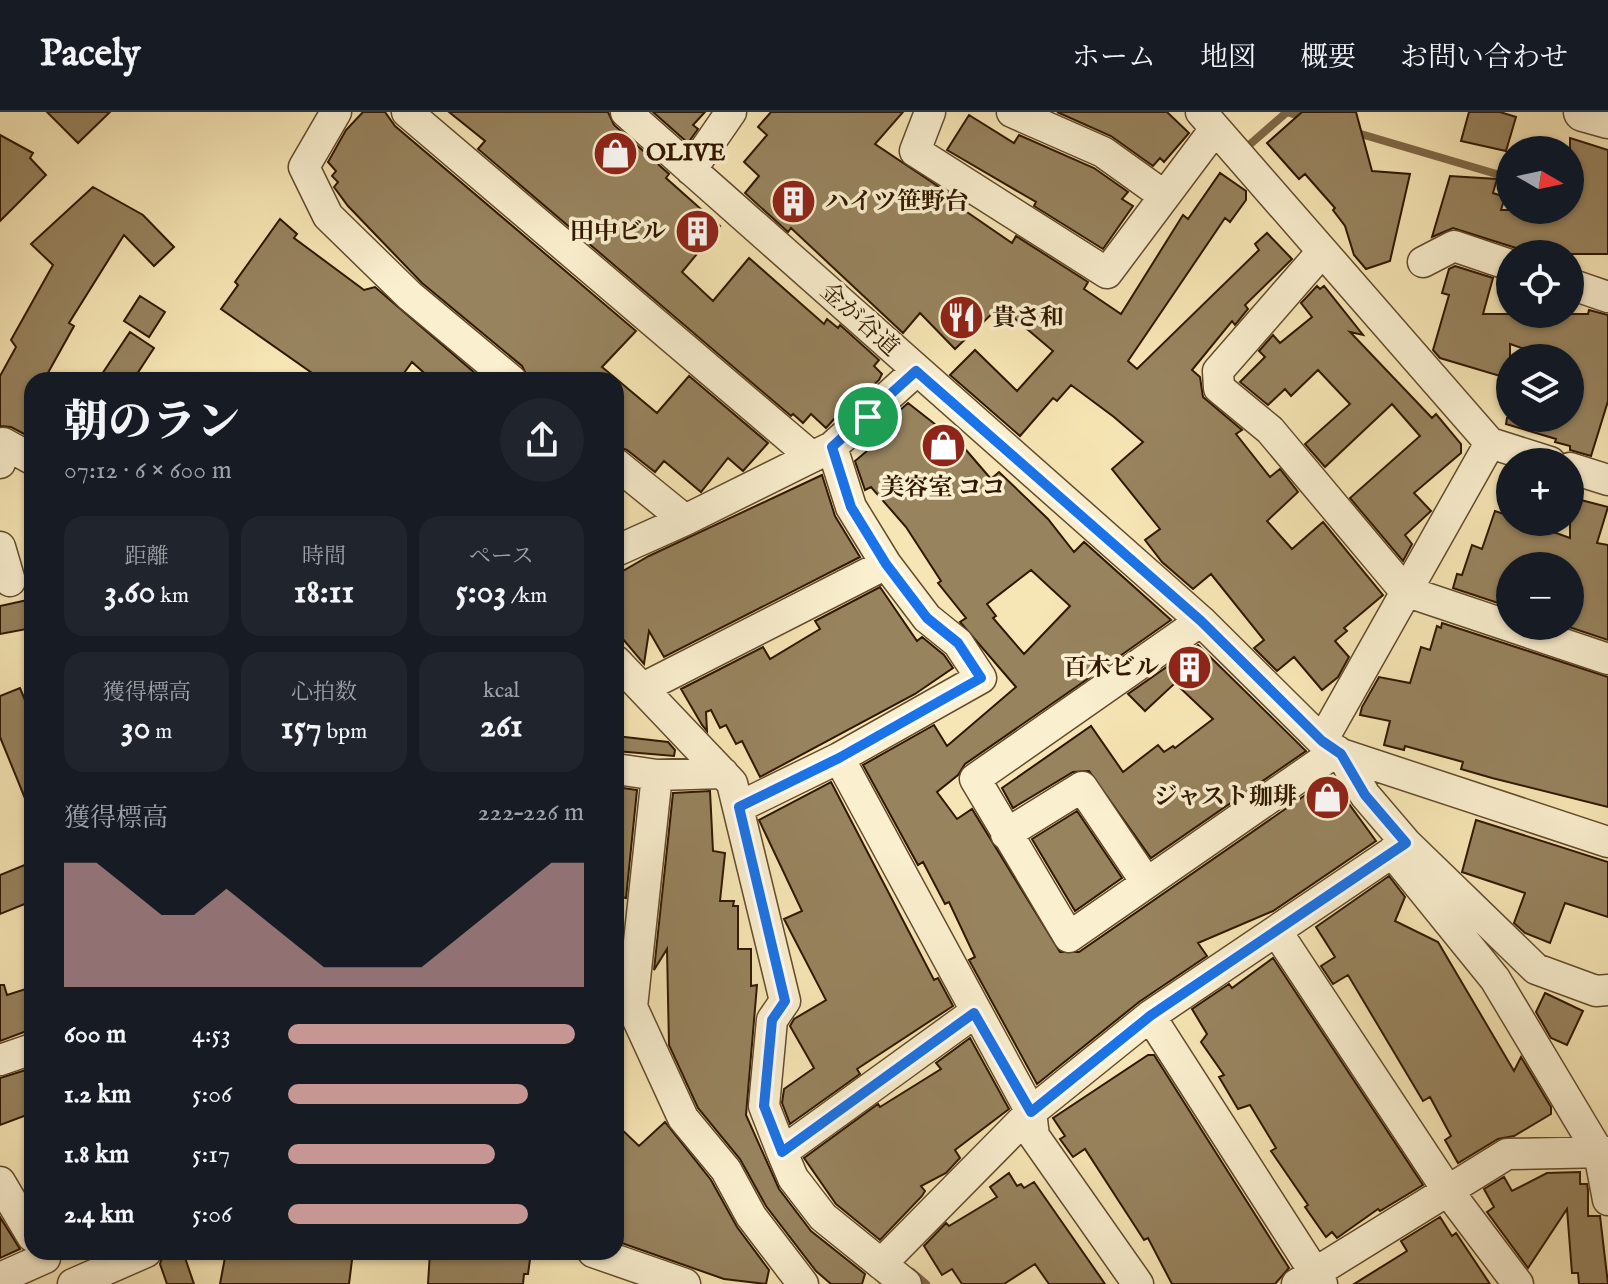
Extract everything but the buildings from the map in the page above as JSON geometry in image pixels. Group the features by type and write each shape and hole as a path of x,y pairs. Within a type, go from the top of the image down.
{"street":[{"path":"336,112 304,167 328,216 410,296 499,372"},
{"path":"407,112 822,452 886,564 927,618 958,643 981,678 839,758 739,807"},
{"name":"金が谷道","path":"626,112 1201,621 1333,749"},
{"path":"691,170 731,112"},
{"path":"930,112 915,151 1107,273 1163,195 1208,120 1490,443 1506,448"},
{"path":"1012,112 1103,152 1163,195"},
{"path":"1583,112 1608,119"},
{"path":"1423,262 1454,246 1496,260"},
{"path":"1321,253 1218,371 1219,388 1270,430 1405,591 1608,659"},
{"path":"1584,289 1608,297"},
{"path":"624,547 822,452 916,371"},
{"path":"0,463 3,443 24,455"},
{"path":"1201,621 975,779 1069,937 1333,749 1405,591 1490,443"},
{"path":"624,470 685,520"},
{"path":"1584,472 1608,480"},
{"path":"0,547 14,580"},
{"path":"643,688 886,564"},
{"path":"624,669 732,783 785,1001 772,1020 764,1106 793,1178 823,1217 906,1284"},
{"path":"1333,749 1608,842"},
{"path":"1333,749 1399,848 1495,979 1604,1153 1608,1200"},
{"path":"839,758 974,1013 1031,1112 1034,1136 1138,1284"},
{"path":"624,770 657,775 723,773"},
{"path":"657,775 627,926 624,1002 683,1118 726,1170 751,1216 803,1284"},
{"path":"1006,834 1082,787 1146,882"},
{"path":"881,1264 1031,1112 1150,1016 1399,848"},
{"path":"1399,848 1536,969 1596,991 1608,990"},
{"path":"1277,932 1448,1191 1518,1284"},
{"path":"782,1152 974,1013"},
{"path":"1150,1016 1310,1280 1507,1154 1604,1153"},
{"path":"0,1060 24,1052"},
{"path":"0,1182 24,1222"},
{"path":"0,1278 24,1260"},
{"path":"47,1260 61,1284"},
{"path":"73,1284 128,1260"},
{"path":"616,1260 685,1284"}],"waterway":[{"path":"1248,146 1287,112 1306,118"},
{"path":"1354,132 1496,174"},
{"path":"912,1272 926,1284"}],"place":[{"name":"OLIVE","path":"615,153"},
{"name":"ハイツ笹野台","path":"794,202"},
{"name":"田中ビル","path":"697,232"},
{"name":"貴さ和","path":"961,318"},
{"name":"美容室 ココ","path":"943,446"},
{"name":"百木ビル","path":"1190,668"},
{"name":"ジャスト珈琲","path":"1328,797"}],"route":[{"path":"916,371 1201,621 1322,741 1341,754 1365,795 1406,843 1150,1016 1031,1112 974,1013 782,1152 764,1106 772,1020 785,1001 739,807 839,758 981,678 958,643 927,618 886,564 851,507 832,447 868,417 916,371"}]}
